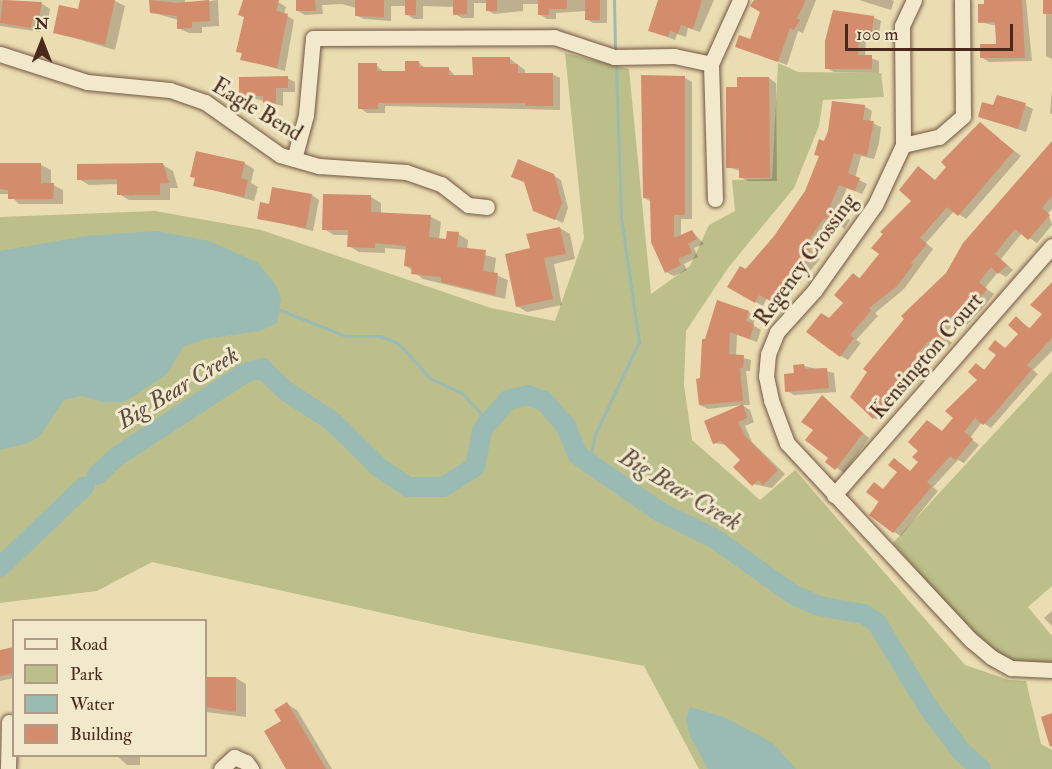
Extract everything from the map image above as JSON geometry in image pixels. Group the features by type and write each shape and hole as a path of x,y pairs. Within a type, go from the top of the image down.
{"street":[{"path":"715,199 711,64 740,0"},
{"name":"Regency Crossing","path":"914,0 902,26 903,145 875,205 814,291 777,332 768,354 766,376 777,423 787,443 834,495 991,657 1011,668 1052,670"},
{"path":"903,145 939,137 963,116 962,0"},
{"path":"294,159 306,114 313,38 554,37 614,57 674,56 711,64"},
{"name":"Eagle Bend","path":"0,54 87,82 170,90 196,99 280,155 319,166 406,172 441,184 468,205 487,207"},
{"name":"Kensington Court","path":"834,495 1052,246"},
{"path":"8,769 9,722"},
{"path":"221,769 234,758 246,762 250,769"}],"green space":[{"path":"565,53 629,69 651,294 690,266 709,225 735,211 732,180 772,179 778,63 798,72 881,73 884,97 823,100 819,126 794,188 728,268 686,331 684,385 692,440 760,500 795,470 965,665 1009,680 1026,681 1041,744 1052,750 1052,769 699,769 644,666 473,633 152,562 97,591 0,603 0,217 155,211 261,230 491,308 555,321 584,238"},
{"path":"1052,371 1052,586 1028,607 1052,636 1052,664 1017,664 983,646 893,543"}],"water":[{"path":"157,231 209,241 257,262 276,285 281,299 277,323 260,331 205,339 183,347 166,375 124,402 103,402 82,396 64,400 40,436 28,443 0,450 0,251 86,236"},
{"path":"690,707 724,717 773,743 796,769 708,769 690,736 686,718"}],"building":[{"path":"3,0 42,2 38,22 32,21 31,28 0,23"},
{"path":"80,0 115,0 105,45 53,33 59,5 78,9"},
{"path":"149,0 176,3 209,0 210,21 192,22 192,28 177,29 177,16 150,13"},
{"path":"243,0 279,0 276,11 288,14 277,68 240,60 242,53 236,52 244,17 238,15"},
{"path":"296,0 315,0 316,11 296,11"},
{"path":"355,0 384,0 384,17 355,16"},
{"path":"405,0 416,0 416,15 405,15"},
{"path":"453,0 467,0 467,14 453,15"},
{"path":"486,0 497,0 497,11 486,11"},
{"path":"538,0 567,0 567,9 549,9 549,15 538,15"},
{"path":"585,0 600,0 600,20 585,20"},
{"path":"658,0 702,0 693,29 681,25 678,34 670,31 668,37 648,31"},
{"path":"754,0 806,0 797,18 800,20 794,30 790,28 778,62 735,47 739,35 750,39 760,12 750,6"},
{"path":"984,0 1022,0 1025,58 980,58 980,44 996,44 995,22 978,23 978,4 984,4"},
{"path":"1043,0 1052,0 1052,14 1043,14"},
{"path":"833,10 874,16 871,37 859,35 858,55 872,55 872,69 825,69 825,41"},
{"path":"472,57 510,57 510,64 518,64 518,73 553,73 553,106 525,106 525,103 378,103 378,109 358,109 358,63 377,63 377,71 405,71 405,61 419,61 419,67 449,67 449,75 473,75"},
{"path":"641,75 685,76 685,215 674,215 674,238 692,230 697,239 688,244 692,253 678,259 681,265 665,273 651,242 650,198 643,198"},
{"path":"288,76 288,88 276,88 276,103 263,103 263,96 239,96 239,77"},
{"path":"737,77 769,77 770,178 739,178 739,168 726,168 726,87 737,87"},
{"path":"997,95 1026,103 1018,129 978,117 982,102 993,105"},
{"path":"832,101 865,105 863,120 874,121 867,156 854,153 848,173 860,178 855,191 839,185 830,206 843,214 837,226 824,218 805,246 814,254 774,303 759,295 755,303 727,287 740,266 746,269 774,236 805,191 819,156 814,155 819,139 824,141 828,131"},
{"path":"980,122 1014,151 958,216 947,207 920,238 927,244 911,263 913,265 897,286 869,308 871,311 850,335 854,338 840,357 806,332 821,313 829,318 843,303 834,295 853,273 859,279 879,254 871,248 883,234 880,232 911,201 899,190 918,166 935,180 946,167 941,162"},
{"path":"1052,141 1052,196 1042,208 1050,215 1028,240 1015,229 995,254 1007,265 998,274 991,267 979,282 987,289 958,323 950,316 937,330 945,338 937,347 929,341 917,354 925,362 873,419 850,397 867,372 863,369 904,319 901,316 946,273 963,243"},
{"path":"196,151 245,162 241,178 248,180 244,197 193,186 195,178 190,177"},
{"path":"518,159 554,174 562,203 555,220 533,211 524,182 511,177"},
{"path":"0,163 41,163 41,183 54,183 53,199 8,199 8,190 0,189"},
{"path":"163,163 169,183 160,183 160,195 117,195 117,179 77,180 77,164"},
{"path":"272,187 312,194 306,228 257,219 260,202 269,204"},
{"path":"323,194 371,195 371,212 431,215 429,237 446,239 447,231 459,232 457,247 486,250 483,271 498,273 495,295 441,282 441,277 411,274 412,267 404,266 406,246 375,243 375,248 347,247 348,230 322,230"},
{"path":"560,227 566,254 544,258 553,299 516,307 505,254 530,248 526,234"},
{"path":"1052,282 1052,338 1027,365 1032,369 994,414 983,425 975,418 964,432 973,439 956,460 950,456 927,482 932,486 893,533 869,515 879,502 866,492 874,482 883,489 897,472 888,465 894,458 910,471 918,462 912,457 918,451 908,442 927,420 942,431 953,418 945,411 977,380 968,372 976,363 984,370 996,355 988,349 995,340 1005,348 1018,334 1008,325 1016,316 1029,329 1042,314 1030,305"},
{"path":"717,300 749,311 746,321 754,324 750,339 730,332 729,354 744,355 743,368 740,368 743,401 699,405 696,379 700,378 702,339 705,339"},
{"path":"804,364 805,369 827,368 829,388 785,392 784,374 794,373 793,365"},
{"path":"822,395 863,433 835,470 825,462 828,458 805,440 813,430 801,422"},
{"path":"743,404 747,418 738,422 745,436 778,470 763,485 758,480 752,486 733,467 740,460 721,441 713,444 704,421"},
{"path":"12,647 12,673 0,676 0,650"},
{"path":"207,677 236,677 236,712 207,707"},
{"path":"287,702 326,769 286,769 264,731 281,721 274,710"},
{"path":"1052,713 1052,746 1050,747 1041,717"}],"waterway":[{"path":"614,0 615,48"},
{"path":"589,464 595,434 639,342 621,217 616,66"},
{"path":"280,310 346,336 380,336 398,343 431,379 462,393 480,412 482,430"},
{"name":"Big Bear Creek","path":"97,475 116,457 245,373 262,368 286,391 332,421 380,468 408,487 443,487 475,467 482,430 508,400 528,395 544,401 566,426 578,455 660,512 714,538 794,595 819,606 864,614 877,623 928,707 961,751 981,769"},
{"name":"Big Bear Creek","path":"0,567 85,486"}]}
